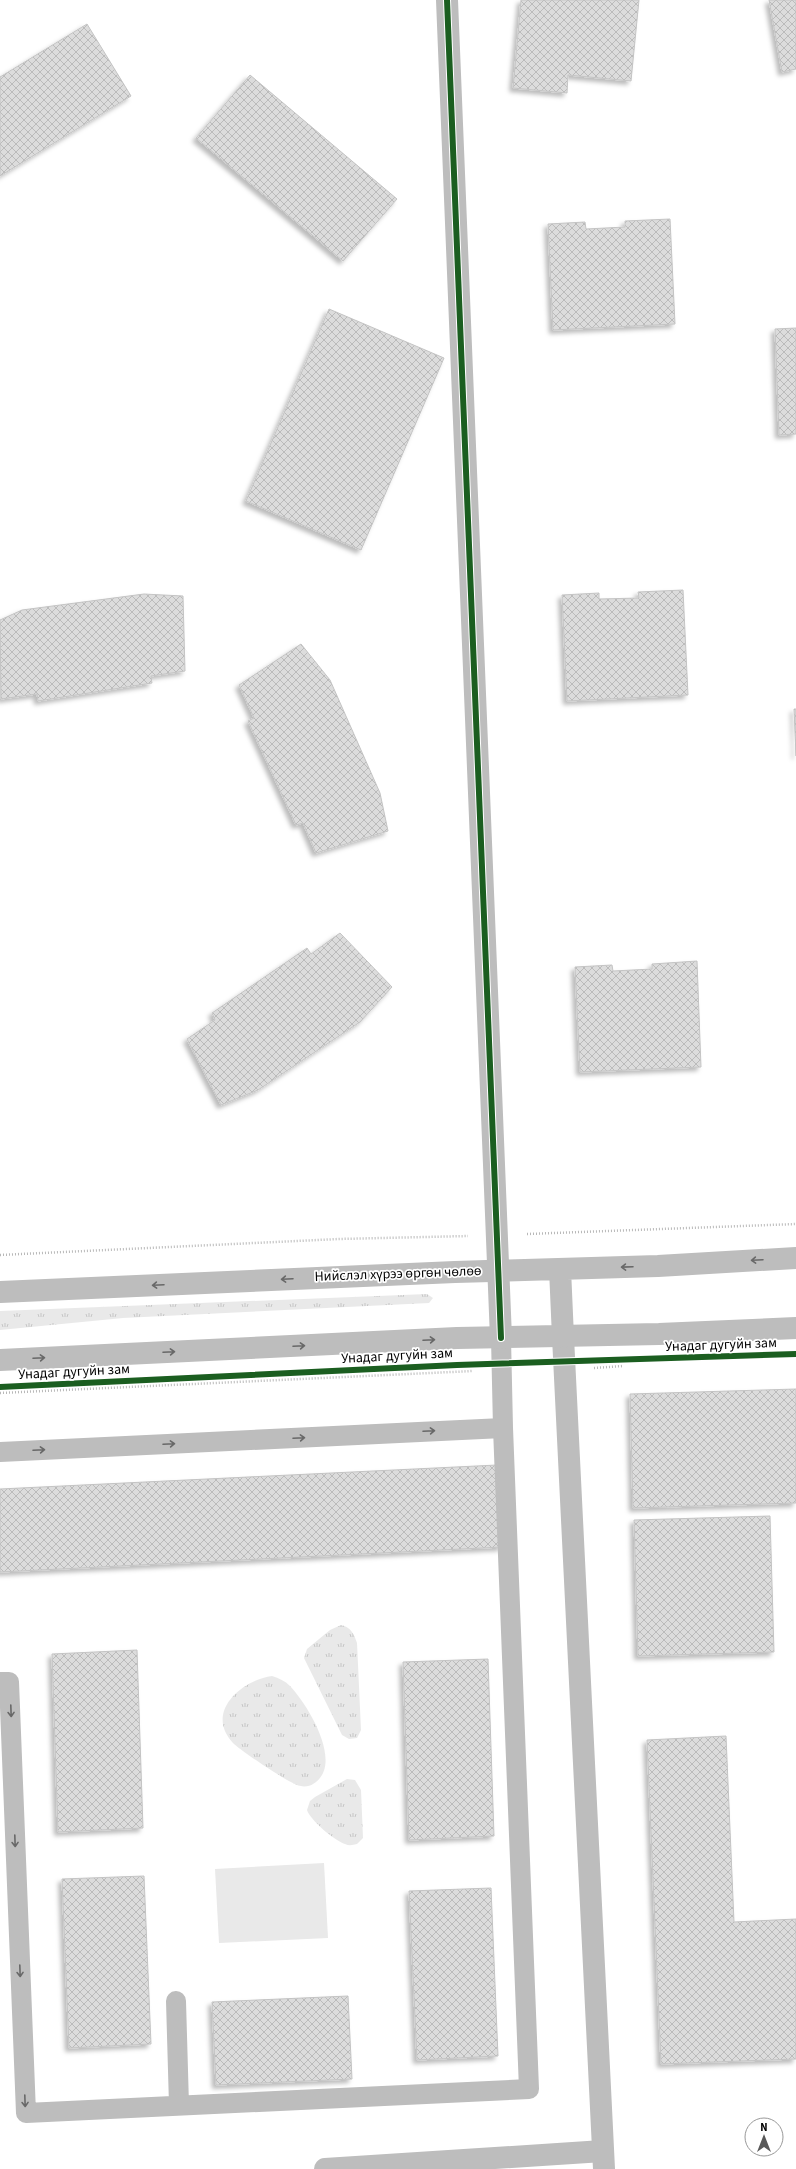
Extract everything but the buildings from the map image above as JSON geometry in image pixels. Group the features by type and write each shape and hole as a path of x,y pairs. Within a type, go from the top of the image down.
{"street":[{"path":"446,0 501,1338"},
{"name":"Нийслэл хүрээ өргөн чөлөө","path":"0,1292 498,1270 658,1266 796,1258"},
{"path":"324,2169 604,2160 563,1366 560,1269"},
{"path":"0,1360 501,1338 796,1328"}],"lane":[{"path":"0,1682 10,1682 26,2113 529,2089 503,1428 501,1338"},
{"path":"0,1452 503,1428"},
{"path":"176,2001 179,2105"}],"path":[{"path":"0,1255 339,1239 796,1224"},
{"path":"455,1272 456,1236"},
{"path":"563,1366 630,1363"},
{"path":"457,1365 458,1372"},
{"path":"0,1393 458,1372 501,1367"}],"green space":[{"path":"427,1294 433,1298 429,1303 123,1318 0,1330 0,1311"},
{"path":"341,1625 352,1631 357,1643 361,1730 357,1738 349,1739 342,1735 304,1658 307,1649 330,1630"},
{"path":"272,1676 290,1686 314,1720 320,1735 325,1750 325,1763 322,1775 311,1785 304,1786 296,1784 277,1774 255,1760 233,1743 225,1731 223,1720 225,1709 230,1699 249,1684"},
{"path":"347,1779 355,1780 361,1790 363,1838 357,1844 351,1845 346,1845 329,1835 313,1819 307,1810 310,1801 315,1797"},
{"path":"324,1863 328,1938 219,1943 215,1869"}],"cycle path":[{"path":"447,0 501,1338"},
{"name":"Унадаг дугуйн зам","path":"0,1387 457,1365 796,1354"}]}
